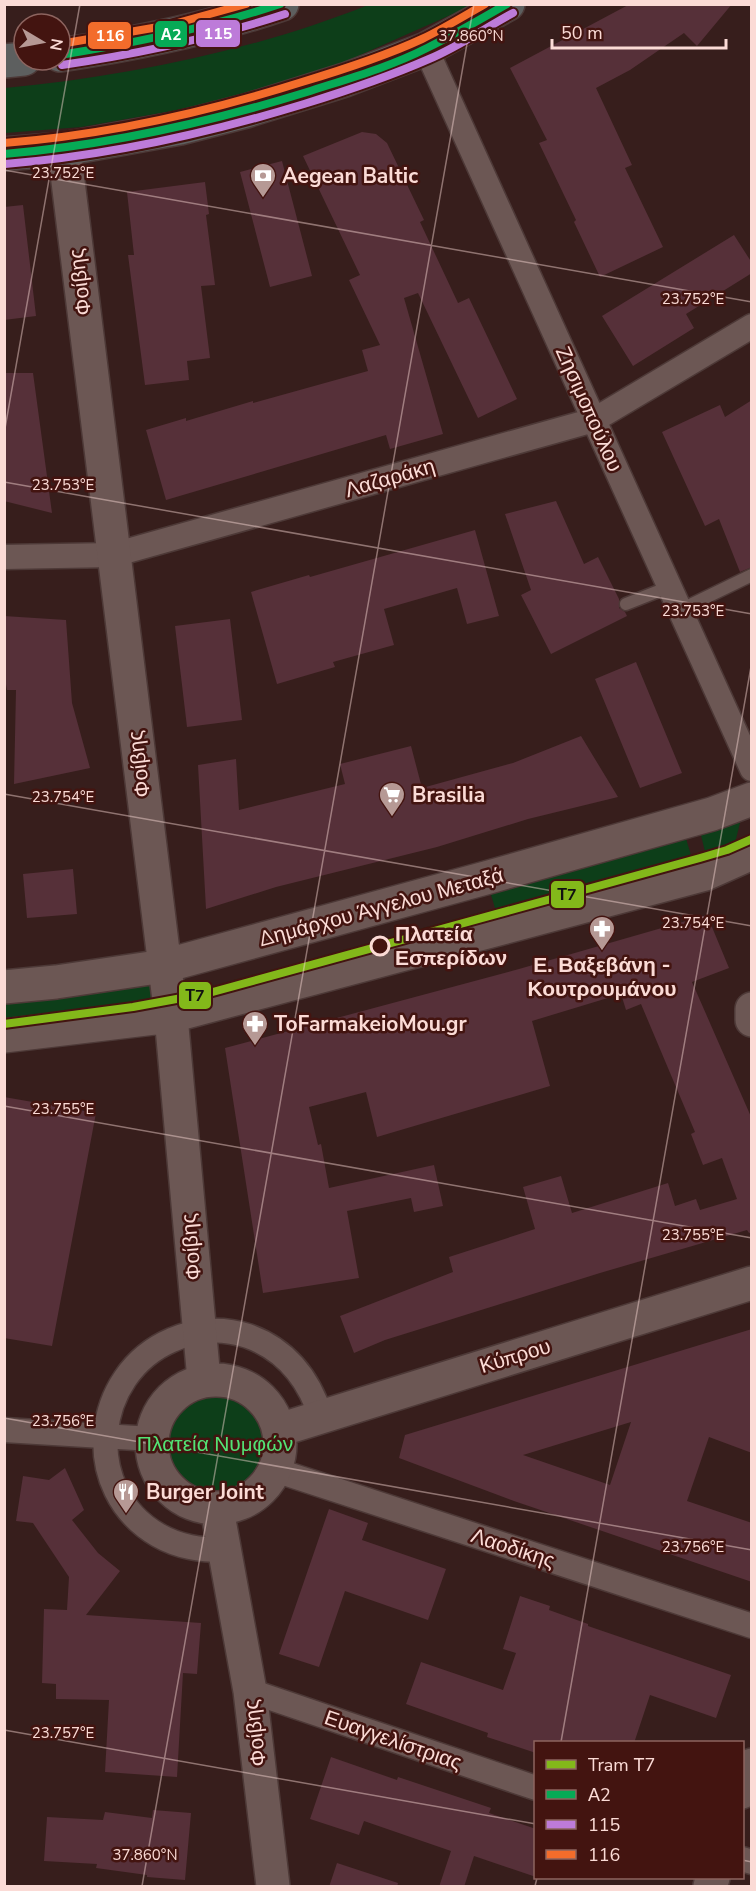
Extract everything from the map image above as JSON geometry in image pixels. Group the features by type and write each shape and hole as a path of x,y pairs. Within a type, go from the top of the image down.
{"highway":[{"path":"72,53 179,34 255,14 282,4"},
{"path":"4,154 64,149 180,128 246,111 345,80 426,49 508,4"}],"street":[{"name":"Ζησιμοπούλου","path":"426,49 752,769"},
{"name":"Φοίβης","path":"64,149 171,1016 204,1380"},
{"name":"Λαζαράκη","path":"4,557 113,555 594,420 752,326"},
{"name":"Δημάρχου Άγγελου Μεταξά","path":"4,987 56,982 164,966 712,814 752,799"},
{"path":"4,1036 171,1016 705,874 752,853"},
{"path":"752,1009 752,1020"},
{"name":"Κύπρου","path":"279,1430 752,1283"},
{"path":"224,1550 200,1550 178,1545 157,1535 138,1520 123,1503 112,1482 106,1460 104,1436 112,1399 121,1382 147,1354 180,1336 219,1331 239,1334 259,1340 277,1350 292,1364 305,1379 315,1398 321,1417"},
{"path":"223,1379 243,1385 260,1395 272,1411 279,1430 281,1444 275,1470 266,1485 252,1498 236,1506 218,1509 203,1508 190,1503 167,1486 154,1461 152,1439 157,1419 168,1401 184,1388 204,1380 223,1379"},
{"path":"4,1430 152,1439"},
{"name":"Λαοδίκης","path":"275,1470 752,1626"},
{"name":"Φοίβης","path":"218,1509 250,1691 273,1887"},
{"name":"Ευαγγελίστριας","path":"250,1691 534,1787"},
{"path":"744,1787 752,1765"}],"lane":[{"path":"680,610 752,575"},
{"path":"626,604 669,587"}],"green space":[{"path":"368,5 473,5 340,64 273,87 194,107 81,127 5,133 5,88 96,77 189,59 281,35"},
{"path":"743,811 733,851 707,860 699,827"},
{"path":"684,832 694,865 498,918 488,885"},
{"path":"485,911 488,920 221,992 220,984"},
{"path":"152,975 156,1008 5,1028 5,995"},
{"name":"Πλατεία Νυμφών","path":"216,1392 236,1396 253,1407 264,1424 268,1444 264,1464 253,1481 236,1492 216,1496 196,1492 179,1481 168,1464 164,1444 168,1424 179,1407 196,1396"}],"building":[{"path":"630,4 732,4 697,46 684,33 630,70 596,88 632,165 625,168 663,247 600,277 539,143 547,140 510,68"},
{"path":"362,132 376,134 387,143 424,220 420,222 458,303 469,298 517,399 478,418 418,293 404,298 443,434 390,449 386,435 166,500 146,430 368,371 362,350 380,345 349,280 360,275 303,156"},
{"path":"282,161 312,276 270,287 240,172"},
{"path":"205,182 209,214 206,215 215,285 201,286 210,358 187,361 189,380 145,385 128,255 134,255 127,192"},
{"path":"23,205 36,316 4,320 4,207"},
{"path":"734,235 752,263 752,273 686,314 694,328 633,366 602,316"},
{"path":"4,373 33,373 52,513 4,501"},
{"path":"752,400 752,567 740,572 719,519 705,526 662,432 720,405 725,417"},
{"path":"556,501 584,564 598,557 619,599 619,608 627,616 551,654 521,595 531,590 505,514"},
{"path":"475,530 499,616 467,624 457,588 384,609 394,645 333,662 335,667 277,684 251,592"},
{"path":"4,616 66,620 72,703 90,768 14,784 16,690 7,690 4,673"},
{"path":"230,619 242,720 187,727 175,626"},
{"path":"636,662 682,773 640,788 595,679"},
{"path":"581,736 618,797 528,819 437,847 276,887 206,909 198,765 236,759 239,810 345,784 340,764 411,746 422,788 513,763"},
{"path":"73,869 77,914 27,918 23,874"},
{"path":"707,915 729,968 692,982 752,1119 752,1232 749,1233 747,1230 600,1273 385,1340 354,1353 340,1316 453,1272 449,1257 535,1229 523,1187 561,1176 572,1213 668,1183 675,1206 696,1199 700,1210 737,1199 722,1158 703,1165 691,1134 695,1132 641,1004 626,1010 621,994 532,1021 550,1086 377,1137 366,1092 309,1107 318,1145 321,1144 329,1188 434,1165 443,1206 414,1212 411,1198 347,1211 359,1278 263,1293 225,1048 519,969"},
{"path":"4,1097 96,1113 52,1346 4,1338"},
{"path":"752,1329 752,1453 709,1437 687,1501 752,1523 752,1582 514,1501 399,1458 405,1435","holes":["631,1422 610,1485 523,1455"]},
{"path":"65,1468 84,1510 72,1520 98,1553 120,1571 86,1615 201,1623 197,1674 183,1673 177,1777 105,1772 109,1700 56,1699 56,1684 42,1683 44,1609 67,1610 69,1577 33,1523 16,1521 23,1476 49,1480"},
{"path":"329,1509 368,1523 362,1540 446,1569 428,1620 345,1591 319,1667 279,1654"},
{"path":"520,1596 550,1606 549,1610 588,1624 588,1626 731,1675 716,1718 650,1695 635,1741 534,1741 534,1752 487,1737 488,1733 406,1704 421,1662 503,1690 516,1653 503,1649"},
{"path":"331,1757 397,1780 398,1777 491,1808 489,1813 534,1828 534,1876 474,1856 464,1887 439,1887 451,1851 364,1821 359,1835 310,1819"},
{"path":"153,1810 191,1813 185,1880 147,1877 147,1875 96,1868 97,1864 44,1861 47,1817 103,1820 105,1812 152,1818"},
{"path":"337,1863 398,1883 397,1887 329,1887"}],"tram line":[{"name":"Τ7","path":"4,1024 133,1007 209,993 700,858 752,839"}],"transit line":[{"name":"116","path":"72,42 170,25 246,4"},
{"name":"Α2","path":"72,53 171,34 280,4"},
{"name":"116","path":"4,143 80,134 154,121 265,93 392,52 430,35 485,4"},
{"name":"Α2","path":"4,154 120,139 195,123 270,103 413,55 507,4"},
{"name":"115","path":"5,164 81,155 156,142 230,125 304,104 429,59 513,13"},
{"name":"115","path":"72,63 175,44 230,31 285,14"}],"place":[{"name":"Aegean Baltic","path":"263,199"},
{"name":"Brasilia","path":"392,818"},
{"name":"Πλατεία Εσπερίδων","path":"380,946"},
{"name":"Ε. Βαξεβάνη - Κουτρουμάνου","path":"602,952"},
{"name":"ToFarmakeioMou.gr","path":"255,1047"},
{"name":"Burger Joint","path":"126,1515"}]}
